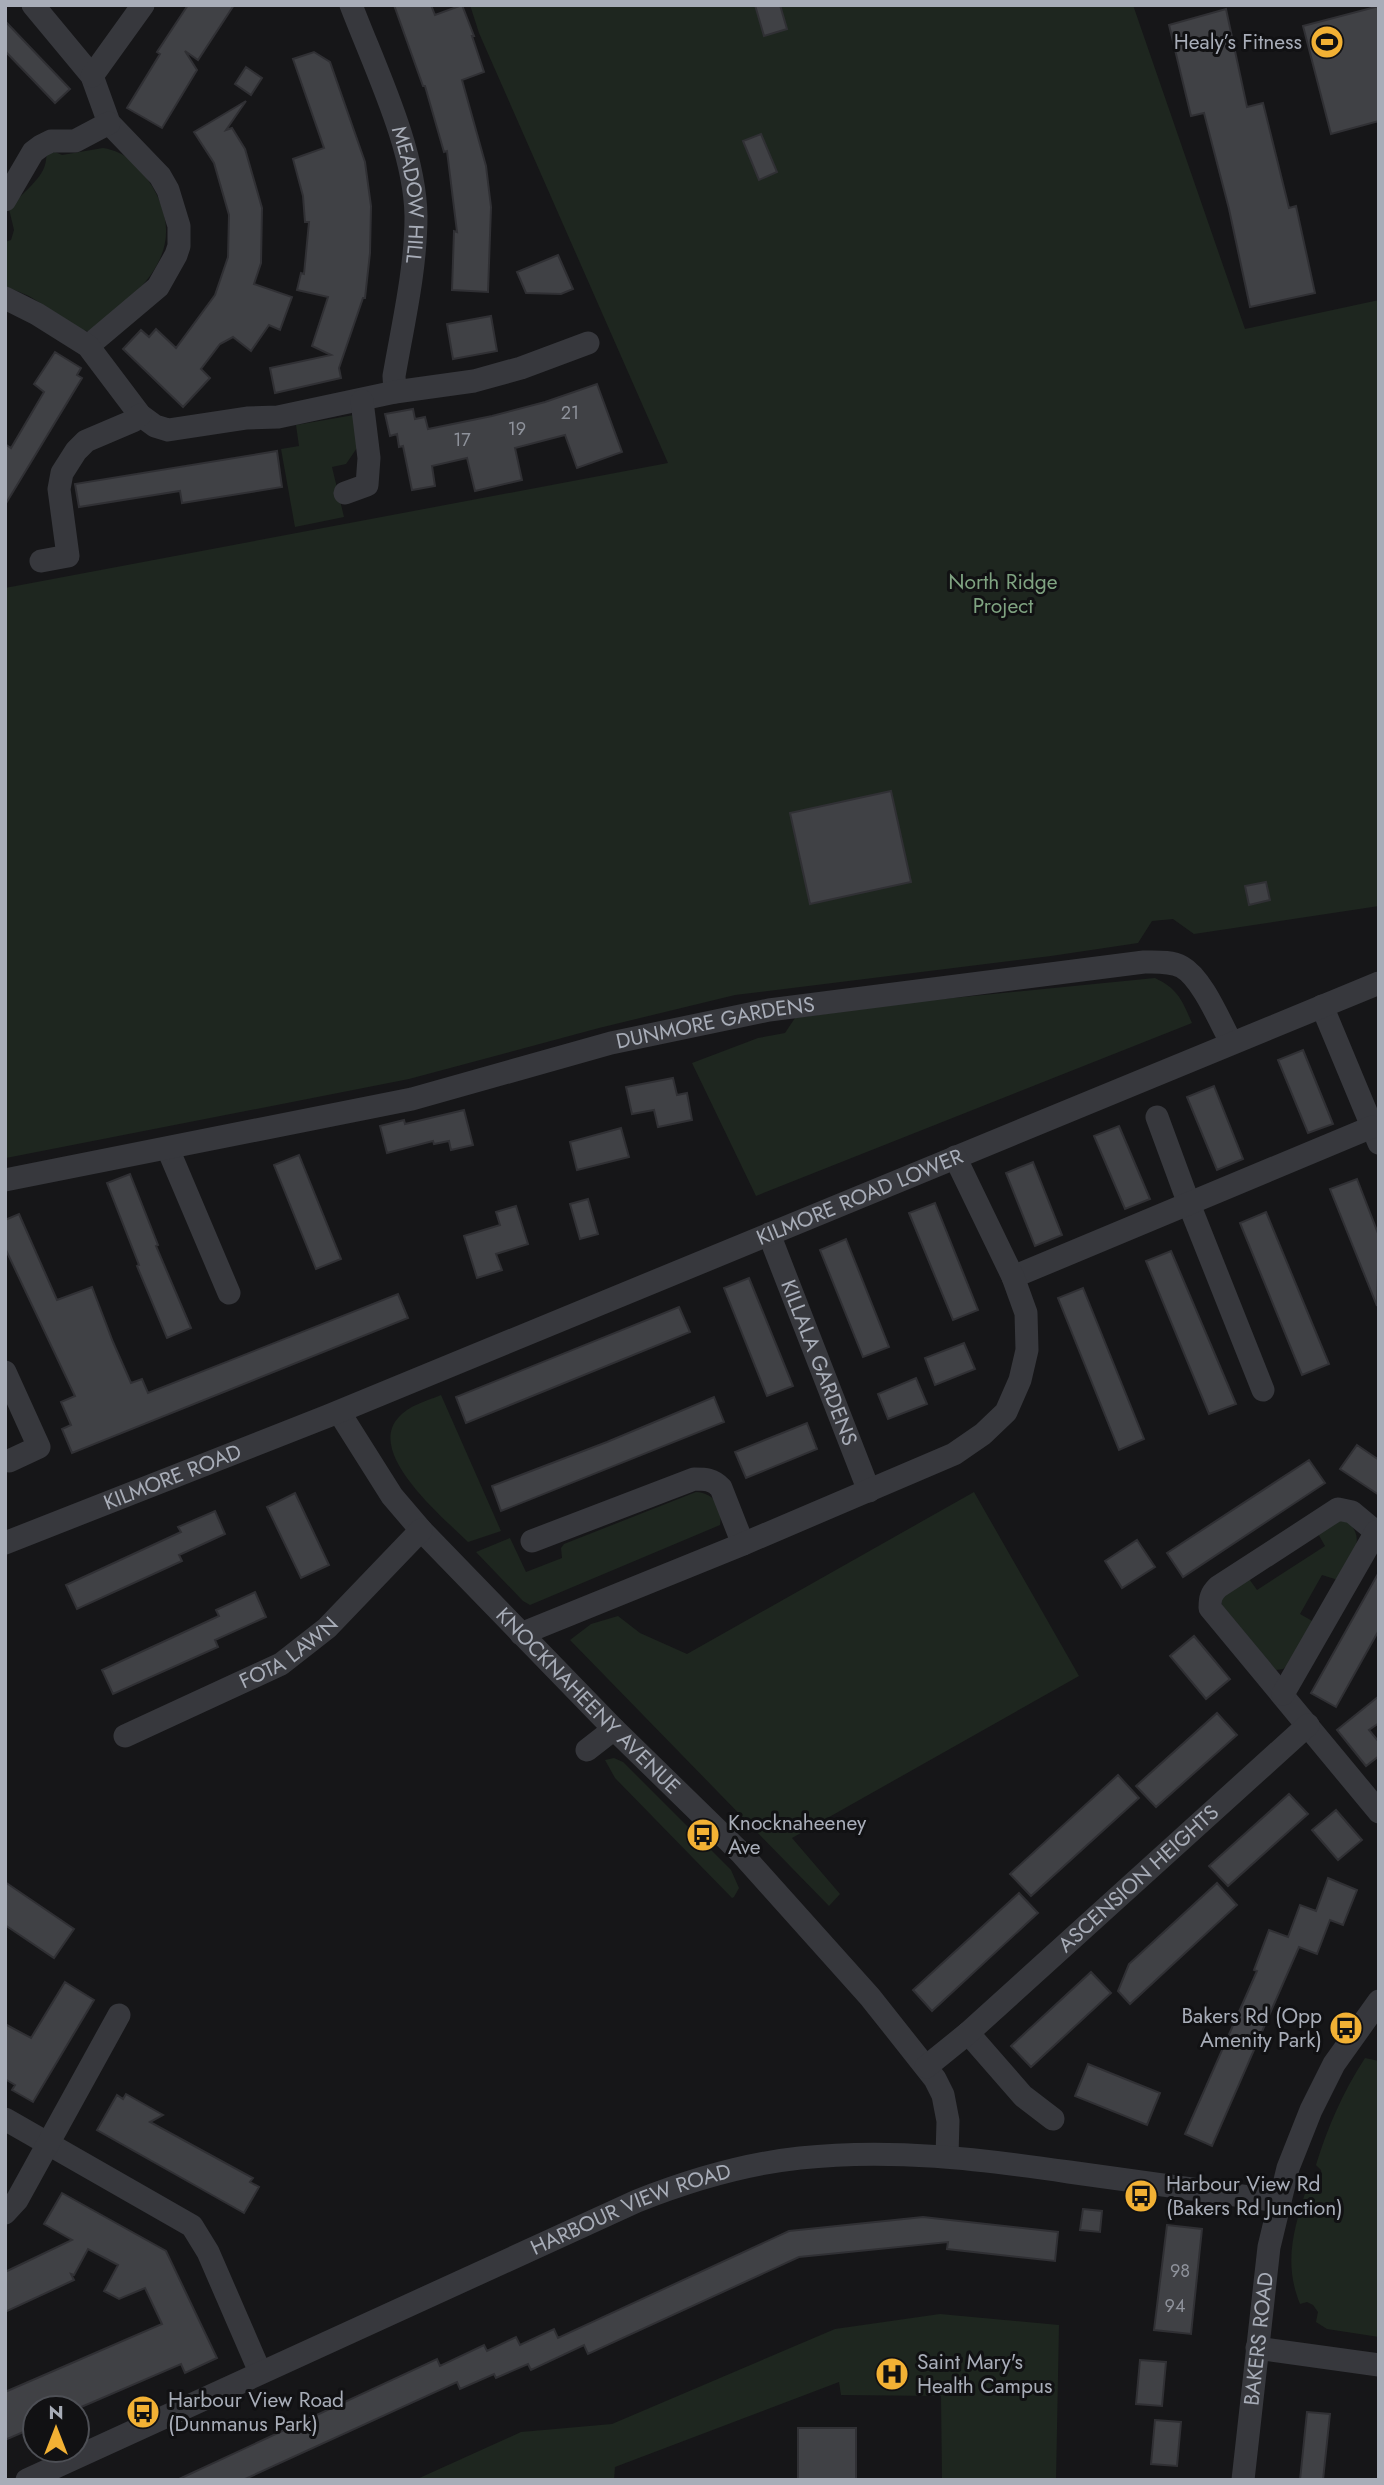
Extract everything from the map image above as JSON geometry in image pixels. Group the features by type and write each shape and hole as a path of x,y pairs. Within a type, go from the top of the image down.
{"street":[{"path":"33,5 92,76 109,123 158,174 169,190 178,216 180,246 172,267 158,287 88,346"},
{"path":"92,76 143,5"},
{"name":"MEADOW HILL","path":"351,5 400,134 415,199 415,242 394,376 395,392"},
{"path":"5,200 33,152 41,146 51,141 75,141 109,123"},
{"path":"5,298 37,314 88,346 140,415 155,426 168,430 247,418 278,417 395,392 485,378 522,368 588,344"},
{"path":"345,493 367,485 369,458 362,401"},
{"path":"41,561 68,556 59,481 76,451 86,441 133,421 140,415"},
{"name":"DUNMORE GARDENS","path":"5,1180 412,1099 611,1043 769,1010 1144,962 1174,964 1185,968 1196,981 1231,1042"},
{"name":"KILMORE ROAD LOWER","path":"339,1412 1379,983"},
{"path":"1013,1277 1189,1204 1376,1135 1322,1006"},
{"path":"1157,1117 1263,1390"},
{"path":"168,1149 229,1293"},
{"path":"521,1634 743,1544 954,1454 1006,1412 1020,1380 1027,1350 1026,1313 1013,1277 956,1157"},
{"name":"KILLALA GARDENS","path":"769,1234 869,1490"},
{"path":"5,1372 39,1447 9,1461"},
{"name":"KNOCKNAHEENY AVENUE","path":"339,1412 392,1496 421,1530 776,1891 870,1997 935,2079 946,2102 947,2156"},
{"name":"KILMORE ROAD","path":"5,1543 339,1412"},
{"path":"532,1541 694,1479 706,1479 716,1482 721,1488 743,1544"},
{"path":"1283,1695 1377,1532 1352,1512 1338,1509 1218,1587 1212,1593 1210,1608 1379,1812"},
{"name":"FOTA LAWN","path":"125,1736 281,1664 327,1629 421,1530"},
{"name":"ASCENSION HEIGHTS","path":"926,2067 968,2033 1308,1725"},
{"path":"587,1750 614,1729"},
{"name":"BAKERS ROAD","path":"1243,2480 1269,2247 1288,2168 1311,2110 1334,2064 1379,2001"},
{"path":"5,2213 17,2200 119,2015"},
{"path":"968,2033 1023,2096 1053,2119"},
{"path":"5,2119 192,2226 208,2252 260,2372"},
{"name":"HARBOUR VIEW ROAD","path":"27,2480 637,2201 708,2176 802,2158 867,2154 947,2156 1279,2201"},
{"path":"1257,2348 1379,2365"}],"green space":[{"name":"North Ridge Project","path":"470,5 1133,5 1245,329 1379,300 1379,906 1194,934 1173,919 1152,921 1138,943 735,995 409,1079 6,1158 5,588 668,463 479,33"},
{"path":"103,148 126,157 142,172 163,210 166,231 163,251 142,286 91,332 83,330 29,296 5,286 5,242 11,240 14,230 9,209 43,171 47,154 55,152 62,155"},
{"path":"354,415 359,445 346,464 332,467 344,517 295,527 281,449 299,446 296,425"},
{"path":"1155,978 1169,986 1178,996 1192,1023 756,1196 692,1063 758,1038 785,1033 795,1018 923,1001"},
{"path":"441,1395 501,1531 468,1542 412,1484 392,1449 391,1433 398,1418 413,1407"},
{"path":"696,1492 708,1495 716,1502 720,1512 720,1525 530,1605 476,1552 510,1538 526,1572 562,1558 561,1548 564,1544"},
{"path":"974,1492 1079,1676 792,1838 840,1894 829,1906 570,1640 591,1624 618,1616 640,1633 687,1654"},
{"path":"1346,1519 1356,1535 1357,1542 1352,1556 1338,1580 1322,1575 1300,1614 1314,1622 1288,1665 1276,1670 1222,1605 1221,1595 1247,1576 1257,1590 1325,1546 1317,1532 1335,1520"},
{"path":"614,1758 623,1762 731,1870 739,1888 734,1897 732,1898 615,1778 605,1760"},
{"path":"1365,2058 1379,2061 1379,2337 1327,2329 1316,2322 1318,2312 1313,2305 1307,2302 1300,2304 1291,2260 1298,2217 1307,2187 1322,2179 1321,2170 1316,2165 1331,2123"},
{"name":"Saint Mary's Health Campus","path":"940,2314 1059,2325 1056,2480 942,2479 941,2396 841,2395 839,2382 615,2467 614,2480 415,2480 521,2432 612,2424 835,2329"}],"building":[{"path":"188,5 234,5 198,60 185,51 197,70 162,128 127,108 160,54 157,52"},
{"path":"394,5 431,5 435,15 462,5 474,36 484,72 462,80 486,166 491,207 488,292 452,290 454,231 457,232 447,151 444,152 425,86"},
{"path":"755,5 780,5 787,29 764,36"},
{"path":"1379,6 1379,121 1331,134 1303,26"},
{"path":"1226,9 1247,107 1263,103 1289,208 1296,206 1315,293 1250,307 1229,209 1204,113 1191,116 1169,25"},
{"path":"5,21 70,89 55,103 5,51"},
{"path":"314,52 330,62 365,162 371,206 365,298 339,368 341,378 275,393 270,368 331,355 312,346 328,297 297,290 301,273 304,274 309,222 305,222 303,196 293,159 324,148 293,59"},
{"path":"246,67 262,78 251,95 235,84"},
{"path":"246,101 226,130 232,128 245,149 262,208 261,263 254,284 292,297 280,330 269,325 251,351 233,337 220,344 201,369 210,378 183,407 123,349 141,330 149,337 156,329 176,348 215,295 228,257 229,215 214,163 194,132"},
{"path":"761,134 777,172 759,180 743,141"},
{"path":"558,255 573,289 561,294 526,293 517,272"},
{"path":"491,316 497,351 453,359 447,324"},
{"path":"55,352 81,368 77,375 82,378 5,505 5,444 11,448 44,392 34,384"},
{"path":"597,384 622,452 577,468 565,435 515,448 522,480 475,491 467,458 432,466 435,486 412,490 403,446 399,447 397,434 390,436 385,414 413,409 415,419 425,417 428,429 545,402"},
{"path":"277,451 282,487 182,503 180,491 79,507 75,484"},
{"path":"891,791 911,882 810,904 790,813"},
{"path":"1266,882 1270,900 1249,905 1245,886"},
{"path":"1303,1050 1333,1124 1308,1133 1278,1060"},
{"path":"673,1078 677,1095 687,1093 692,1120 658,1127 654,1110 632,1114 626,1087"},
{"path":"1214,1086 1243,1159 1217,1170 1187,1097"},
{"path":"464,1110 473,1145 451,1150 449,1141 434,1144 433,1141 387,1153 380,1126 404,1120 405,1124"},
{"path":"1119,1126 1150,1199 1125,1209 1094,1136"},
{"path":"621,1128 629,1157 577,1170 570,1142"},
{"path":"299,1155 341,1259 316,1269 274,1165"},
{"path":"1033,1162 1062,1235 1035,1246 1006,1173"},
{"path":"130,1174 158,1245 156,1246 191,1328 167,1338 107,1183"},
{"path":"1357,1179 1379,1236 1377,1306 1330,1189"},
{"path":"588,1199 598,1234 580,1239 570,1204"},
{"path":"935,1203 978,1310 953,1320 909,1213"},
{"path":"516,1206 528,1244 496,1254 502,1270 477,1278 464,1236 500,1225 496,1212"},
{"path":"1266,1212 1329,1364 1302,1375 1240,1223"},
{"path":"19,1214 57,1300 92,1287 131,1383 142,1379 148,1393 398,1294 408,1318 72,1453 62,1429 71,1425 61,1402 75,1396 5,1248 5,1220"},
{"path":"846,1239 889,1347 863,1357 820,1250"},
{"path":"1171,1251 1236,1404 1209,1414 1146,1261"},
{"path":"749,1278 793,1386 767,1396 724,1288"},
{"path":"1083,1288 1144,1439 1119,1450 1058,1298"},
{"path":"679,1307 690,1332 466,1423 456,1397"},
{"path":"964,1343 975,1369 935,1385 925,1358"},
{"path":"916,1378 927,1404 888,1419 878,1394"},
{"path":"714,1397 724,1422 501,1511 492,1486"},
{"path":"807,1423 817,1449 746,1478 735,1452"},
{"path":"1357,1445 1379,1460 1379,1495 1340,1469"},
{"path":"1309,1460 1325,1483 1183,1577 1167,1553"},
{"path":"295,1493 329,1565 301,1578 267,1507"},
{"path":"215,1511 225,1534 179,1555 182,1561 77,1609 66,1585 181,1532 178,1527"},
{"path":"1137,1540 1155,1567 1122,1588 1105,1561"},
{"path":"1379,1572 1379,1630 1336,1707 1311,1693"},
{"path":"255,1592 266,1617 215,1640 218,1647 113,1694 102,1670 219,1616 216,1610"},
{"path":"1194,1636 1230,1679 1206,1699 1170,1656"},
{"path":"1379,1696 1379,1723 1369,1730 1379,1742 1379,1756 1366,1766 1337,1730"},
{"path":"1217,1713 1237,1735 1156,1807 1136,1786"},
{"path":"1118,1775 1139,1798 1031,1896 1010,1874"},
{"path":"1289,1794 1308,1814 1228,1886 1209,1866"},
{"path":"1336,1810 1362,1840 1338,1860 1312,1830"},
{"path":"1328,1878 1357,1890 1343,1925 1330,1920 1317,1954 1299,1947 1212,2146 1185,2134 1257,1971 1254,1970 1269,1930 1288,1937 1300,1905 1316,1911"},
{"path":"5,1882 74,1929 54,1958 5,1925"},
{"path":"1217,1883 1237,1905 1130,2004 1118,1991 1129,1964"},
{"path":"1019,1893 1038,1913 932,2011 913,1990"},
{"path":"1091,1972 1111,1993 1031,2067 1011,2046"},
{"path":"65,1982 94,2000 33,2102 12,2090 15,2085 5,2079 5,2024 31,2038"},
{"path":"1088,2064 1160,2093 1147,2125 1075,2096"},
{"path":"126,2094 163,2115 150,2122 253,2178 250,2182 259,2187 244,2213 97,2130 117,2095 123,2099"},
{"path":"62,2193 166,2251 217,2358 185,2373 181,2364 91,2403 91,2394 21,2394 21,2433 5,2440 5,2392 162,2324 145,2288 119,2299 104,2291 118,2265 88,2249 74,2275 71,2274 74,2280 5,2312 5,2272 72,2240 44,2224"},
{"path":"1083,2209 1102,2211 1100,2232 1080,2230"},
{"path":"923,2217 1058,2232 1055,2261 947,2249 948,2242 799,2257 588,2354 584,2345 531,2370 528,2364 496,2378 494,2374 460,2389 457,2382 243,2480 177,2480 437,2359 440,2366 484,2345 487,2351 516,2337 520,2345 554,2329 558,2338 789,2231"},
{"path":"1167,2225 1202,2229 1191,2334 1154,2330"},
{"path":"1140,2360 1166,2362 1162,2406 1136,2404"},
{"path":"1307,2412 1330,2414 1323,2480 1300,2480"},
{"path":"1155,2420 1181,2422 1177,2466 1151,2464"},
{"path":"798,2428 856,2428 856,2480 798,2480"}],"place":[{"name":"Healy’s Fitness","path":"1327,42"},
{"name":"Knocknaheeney Ave","path":"703,1835"},
{"name":"Bakers Rd (Opp Amenity Park)","path":"1346,2028"},
{"name":"Harbour View Rd (Bakers Rd Junction)","path":"1141,2196"},
{"name":"Saint Mary's Health Campus","path":"892,2374"},
{"name":"Harbour View Road (Dunmanus Park)","path":"143,2412"}]}
